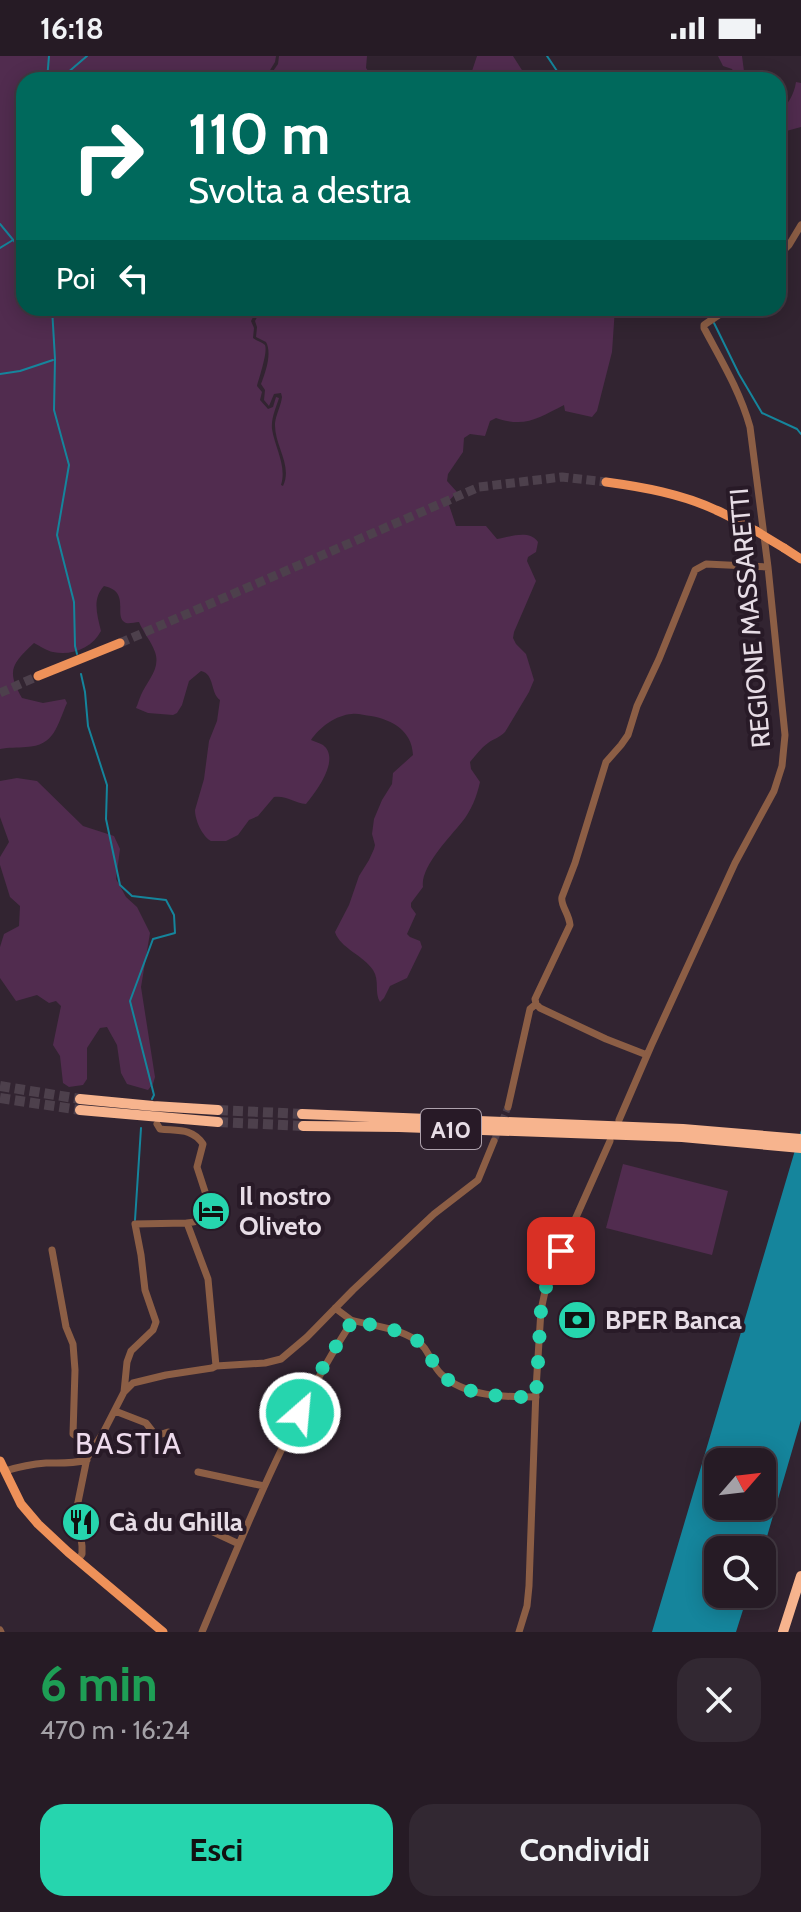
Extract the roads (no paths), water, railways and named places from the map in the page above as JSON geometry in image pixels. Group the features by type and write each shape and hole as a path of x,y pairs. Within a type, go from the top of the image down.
{"highway":[{"path":"80,1104 218,1116"},
{"name":"A10","path":"302,1114 801,1139"},
{"name":"A10","path":"303,1126 682,1133 801,1148"},
{"path":"783,1632 801,1576"}],"main road":[{"path":"606,482 656,490 716,509 801,559"},
{"path":"38,676 120,643"},
{"path":"2,1466 29,1515 163,1632"}],"street":[{"path":"786,248 801,225"},
{"name":"REGIONE MASSARETTI","path":"619,1120 735,863 774,791 782,766 785,735 750,427 745,407 709,322 718,316"},
{"path":"647,1055 540,1008 535,999 570,925 562,897 606,762 628,735 637,706 695,570 706,564 768,567"},
{"path":"508,1107 530,1009 536,1004"},
{"path":"78,1560 82,1546 77,1507 87,1460 124,1392 131,1351 153,1330 156,1322 145,1290 135,1224 197,1222 208,1216 211,1210 197,1167 203,1144 198,1136 192,1132 160,1129 157,1124"},
{"path":"124,1392 133,1383 166,1375 281,1359 434,1214 478,1180 494,1141"},
{"path":"519,1632 529,1586 541,1310 546,1287 610,1141"},
{"path":"187,1223 208,1279 216,1366"},
{"path":"52,1250 66,1327 73,1344 73,1434 94,1447"},
{"path":"335,1308 351,1320 399,1331 413,1338 427,1350 441,1373 460,1386 476,1392 536,1397"},
{"path":"202,1632 264,1486 324,1365 351,1320"},
{"path":"115,1411 146,1423 159,1435 168,1432"},
{"path":"2,1466 68,1464 87,1460"},
{"path":"198,1472 264,1486"},
{"path":"194,1523 239,1544"}],"water":[{"path":"801,1130 801,1420 776,1506 776,1448 707,1448"},
{"path":"704,1457 704,1520 772,1520 767,1536 704,1536 704,1608 744,1608 736,1632 652,1632"}],"waterway":[{"path":"48,72 49,56"},
{"path":"68,72 87,56"},
{"path":"547,56 558,72"},
{"path":"0,224 16,243"},
{"path":"0,248 13,240"},
{"path":"52,316 54,410 69,465 57,535 74,602 77,654"},
{"path":"714,323 762,413 797,429 801,434"},
{"path":"0,374 53,360"},
{"path":"81,674 88,726 107,785 106,819 120,885 132,896 166,900 174,915 175,933 153,939 130,1001 154,1095 152,1099"},
{"path":"135,1220 141,1128"}],"tunnel":[{"path":"120,643 479,487 562,477 606,482"},
{"path":"0,693 38,676"},
{"path":"0,1086 80,1099"},
{"path":"0,1098 80,1110"},
{"path":"494,1141 508,1107"},
{"path":"218,1110 302,1114"},
{"path":"218,1122 303,1126"}],"place":[{"name":"Il nostro Oliveto","path":"211,1211"},
{"name":"BPER Banca","path":"577,1320"},
{"name":"Cà du Ghilla","path":"81,1522"}],"district":[{"name":"BASTIA","path":"129,1443"}]}
